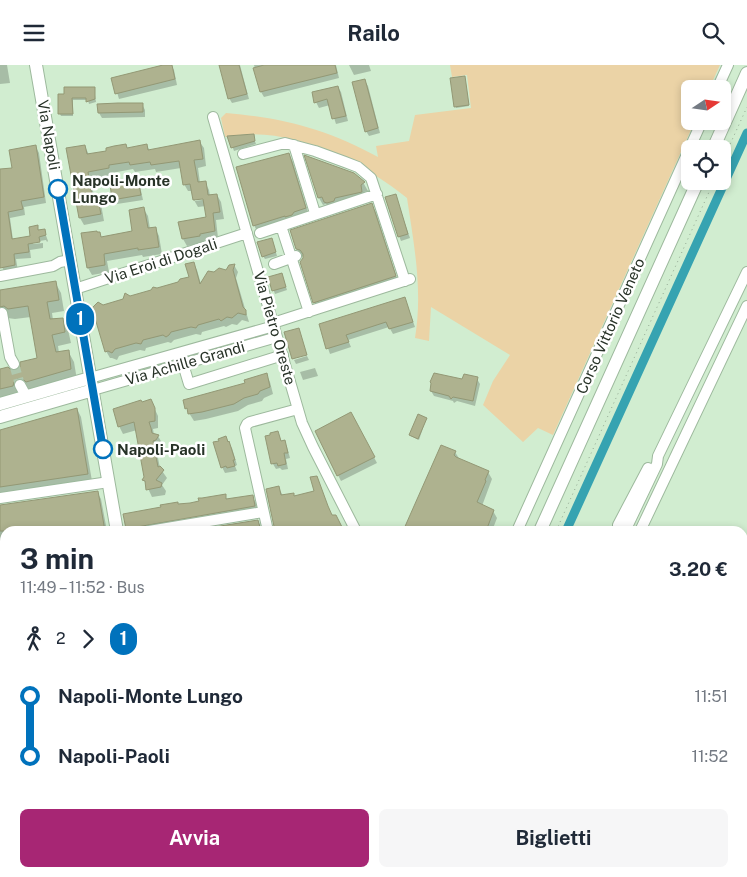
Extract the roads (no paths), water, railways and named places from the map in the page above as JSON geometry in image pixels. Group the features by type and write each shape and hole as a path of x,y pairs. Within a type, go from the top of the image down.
{"main road":[{"name":"Via Napoli","path":"36,65 116,526"},
{"path":"717,140 747,73"},
{"name":"Corso Vittorio Veneto","path":"542,526 694,190"},
{"path":"0,417 61,393 91,384"},
{"path":"0,404 23,391 61,393"}],"street":[{"path":"721,80 728,65"},
{"name":"Via Pietro Oreste","path":"213,117 298,409 307,435 353,526"},
{"name":"Corso Vittorio Veneto","path":"519,526 698,130"},
{"path":"243,154 285,143 315,151 358,167 371,178 377,194 260,233"},
{"path":"294,145 316,213"},
{"name":"Via Achille Grandi","path":"91,384 408,280 377,194"},
{"path":"281,225 294,257 309,312"},
{"name":"Via Eroi di Dogali","path":"75,289 247,233"},
{"path":"257,269 294,257"},
{"path":"0,276 53,266 70,260"},
{"path":"623,526 657,464 658,456 747,272"},
{"path":"642,526 747,306"},
{"path":"2,313 10,357 14,364"},
{"name":"Via Achille Grandi","path":"91,384 183,364 277,337"},
{"path":"183,364 189,384 283,355"},
{"path":"267,526 245,428 250,422 298,409"},
{"path":"0,498 109,482"},
{"path":"179,526 263,512"}],"waterway":[{"path":"568,526 747,133"}],"tunnel":[{"path":"14,364 20,385"}],"place":[{"name":"Napoli-Monte Lungo","path":"58,189"},
{"name":"Napoli-Paoli","path":"103,449"}]}
